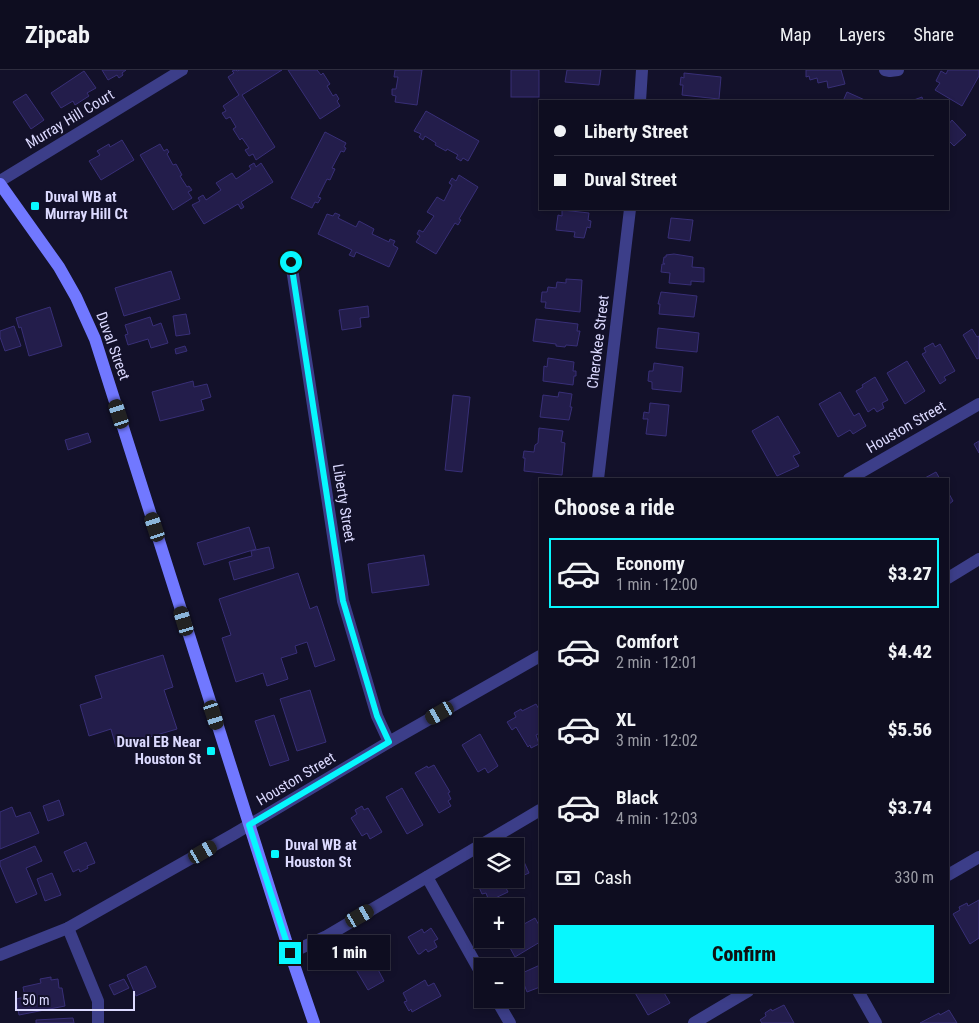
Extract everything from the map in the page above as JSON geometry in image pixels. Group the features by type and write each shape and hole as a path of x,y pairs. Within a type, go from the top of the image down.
{"street":[{"name":"Murray Hill Court","path":"0,182 182,70"},
{"path":"640,100 642,70"},
{"path":"885,70 898,70"},
{"name":"Duval Street","path":"0,182 59,267 76,297 95,339 249,825 314,1023"},
{"name":"Cherokee Street","path":"598,478 630,210"},
{"name":"Liberty Street","path":"291,262 343,601 377,716 389,742"},
{"name":"Houston Street","path":"851,478 979,404"},
{"path":"949,578 977,566"},
{"name":"Houston Street","path":"0,955 68,928 539,657"},
{"path":"290,953 327,936 539,811"},
{"path":"949,874 979,857"},
{"path":"427,877 474,961"},
{"path":"68,928 98,1001 98,1023"},
{"path":"694,1023 745,993"},
{"path":"859,993 876,1023"},
{"path":"501,1008 510,1023"}],"building":[{"path":"102,70 126,70 119,78 117,75 108,80"},
{"path":"282,70 242,95 275,147 256,160 253,154 249,156 245,150 249,148 242,138 240,140 233,129 236,127 230,117 226,119 222,113 226,111 223,106 239,95 228,77 234,73 232,71"},
{"path":"288,70 317,70 321,75 323,73 330,84 327,86 333,96 336,94 340,106 320,119"},
{"path":"395,70 422,70 417,105 395,102 396,96 392,95 392,89 396,89 398,77 394,77"},
{"path":"511,70 539,70 539,97 511,97"},
{"path":"567,70 601,70 599,85 565,82"},
{"path":"806,70 841,70 845,84 828,88 827,81 818,83 817,78 810,80 809,76 806,77"},
{"path":"948,70 979,70 979,76 962,106 935,90 940,83 936,81 941,71 946,74"},
{"path":"84,71 96,88 87,93 89,96 75,105 73,101 61,108 51,93"},
{"path":"684,73 721,77 719,99 682,95 683,85 680,85 681,77 684,78"},
{"path":"847,92 865,100 843,100"},
{"path":"26,94 44,120 31,129 13,102"},
{"path":"426,111 479,141 468,161 463,158 461,161 456,158 458,155 435,145 436,143 425,136 423,140 419,137 421,134 414,131"},
{"path":"952,120 966,135 954,146 949,142 949,124"},
{"path":"325,132 346,143 344,147 346,148 344,152 341,151 332,168 335,169 330,180 327,179 318,197 321,198 318,203 315,202 312,208 291,198"},
{"path":"122,140 134,160 101,180 89,161 100,155 97,151 109,144 110,147"},
{"path":"160,144 164,151 167,149 169,152 167,154 173,165 176,164 182,175 180,176 187,187 189,186 192,190 188,192 192,198 173,210 140,155"},
{"path":"254,163 256,167 261,163 273,182 241,202 244,207 241,209 238,204 204,224 192,205 200,201 198,198 203,195 206,200 221,190 216,183 232,173 236,179 251,169 249,166"},
{"path":"459,175 478,187 459,219 461,220 458,225 455,223 436,254 416,242 420,236 417,234 419,230 423,232 434,216 427,212 437,197 444,201 452,185 449,183 452,178 456,181"},
{"path":"562,210 589,213 590,228 587,227 584,238 574,237 575,232 556,230 558,215 562,216"},
{"path":"335,213 340,215 338,218 356,227 359,221 374,229 372,234 389,242 390,239 395,241 393,245 398,248 389,267 356,252 354,257 349,255 352,250 318,234 327,214 333,216"},
{"path":"671,218 693,220 690,241 668,238"},
{"path":"674,254 693,257 692,267 704,268 704,282 691,281 691,285 669,283 670,273 661,272 662,264 665,264 663,263 666,255"},
{"path":"171,271 180,299 124,316 115,288"},
{"path":"566,279 582,280 580,312 545,308 546,302 541,302 542,292 547,292 548,287 556,288 557,282 566,283"},
{"path":"661,292 697,296 694,317 659,314 660,304 658,304"},
{"path":"368,306 369,317 360,318 361,327 342,330 339,310"},
{"path":"50,307 62,346 29,356 21,327 19,328 16,318"},
{"path":"186,314 190,334 176,336 173,316"},
{"path":"150,317 153,326 161,323 168,343 151,348 148,339 128,345 125,335 128,334 125,325"},
{"path":"536,319 578,324 577,331 580,331 577,346 556,346 556,344 533,341"},
{"path":"14,326 21,346 5,351 0,331"},
{"path":"658,328 699,333 697,352 656,348"},
{"path":"972,329 977,337 979,336 979,358 977,359 963,335"},
{"path":"933,343 935,347 940,344 955,371 944,377 946,380 940,384 922,354 926,352 924,348"},
{"path":"185,346 187,351 176,354 175,349"},
{"path":"548,358 574,362 573,371 576,371 576,376 574,376 573,385 543,381 544,366 547,367"},
{"path":"907,361 925,391 905,404 887,373"},
{"path":"654,363 683,367 681,392 652,389 652,382 648,381 649,371 653,371"},
{"path":"875,377 888,400 882,403 884,408 877,412 874,408 868,412 856,391"},
{"path":"193,381 194,387 207,384 211,397 201,400 204,410 160,421 152,392"},
{"path":"559,392 572,394 569,420 540,417 543,395 558,397"},
{"path":"840,392 854,416 859,413 866,426 853,434 850,430 838,437 819,404"},
{"path":"453,395 470,397 462,472 445,470"},
{"path":"650,403 669,405 666,436 646,434 648,419 643,419 644,412 649,413"},
{"path":"778,416 800,453 793,456 799,466 777,476 752,431"},
{"path":"539,428 563,431 561,442 565,443 562,475 524,471 524,451 534,452 535,445 538,443"},
{"path":"88,433 91,442 68,450 65,440"},
{"path":"979,441 979,453 974,444"},
{"path":"936,472 939,478 925,478"},
{"path":"949,494 953,501 949,504"},
{"path":"249,527 256,549 204,565 197,543"},
{"path":"269,547 274,568 234,580 229,562 252,556 251,551"},
{"path":"424,555 429,585 372,593 368,564"},
{"path":"298,573 310,609 317,606 335,660 315,667 307,642 295,646 297,653 281,658 288,679 267,686 263,673 236,682 222,638 231,635 219,599"},
{"path":"163,655 173,687 164,690 177,729 116,747 111,729 89,736 80,705 102,698 95,676"},
{"path":"310,690 326,742 297,751 280,699"},
{"path":"536,704 539,709 539,734 536,735 539,744 531,748 530,745 528,747 516,727 512,730 507,722 516,717 514,713 521,709 522,711"},
{"path":"274,715 289,760 270,766 255,721"},
{"path":"480,734 498,766 488,773 485,768 478,772 462,745"},
{"path":"434,765 450,792 448,793 451,799 448,801 451,806 439,813 415,773 427,766 428,768"},
{"path":"402,788 423,825 407,834 386,797"},
{"path":"59,800 64,815 48,821 43,806"},
{"path":"362,806 364,810 368,808 382,832 370,839 367,833 362,836 351,818 357,814 355,810"},
{"path":"12,807 16,817 30,812 39,833 0,849 0,812"},
{"path":"86,842 95,863 87,866 88,868 80,872 79,869 73,872 64,852"},
{"path":"35,846 42,861 26,868 37,894 16,903 0,861"},
{"path":"524,862 529,873 524,875"},
{"path":"52,873 61,895 45,901 37,879"},
{"path":"479,888 506,888 508,892 495,898 488,898 486,893 482,894"},
{"path":"979,900 979,938 970,944 953,914 960,910 959,907 967,903 968,906"},
{"path":"535,918 539,925 539,943 515,957 510,948 524,948 524,924"},
{"path":"431,928 438,939 434,941 437,947 428,952 426,949 418,954 408,937 422,929 424,933"},
{"path":"371,956 384,981 368,990 355,968 363,964 361,961"},
{"path":"539,965 539,987 527,992 524,984 524,972"},
{"path":"146,966 156,987 136,996 127,975"},
{"path":"51,977 51,980 58,979 59,988 62,988 65,1006 19,1015 16,999 25,997 23,987 41,983 40,979"},
{"path":"124,979 129,988 114,995 109,985"},
{"path":"425,980 428,986 434,983 441,996 412,1012 411,1009 409,1011 404,1002 407,1001 403,993"},
{"path":"635,993 664,993 670,1003 648,1015"},
{"path":"784,1005 794,1023 762,1023 760,1020 766,1016 765,1013"},
{"path":"949,1010 957,1023 920,1023 939,1013 940,1015"},
{"path":"73,1018 74,1023 36,1023 36,1020"}],"place":[{"name":"Duval WB at Murray Hill Ct","path":"35,206"},
{"name":"Duval EB Near Houston St","path":"211,751"},
{"name":"Duval WB at Houston St","path":"275,854"}],"route":[{"path":"290,953 249,825 389,742 377,716 343,601 291,262"}]}
